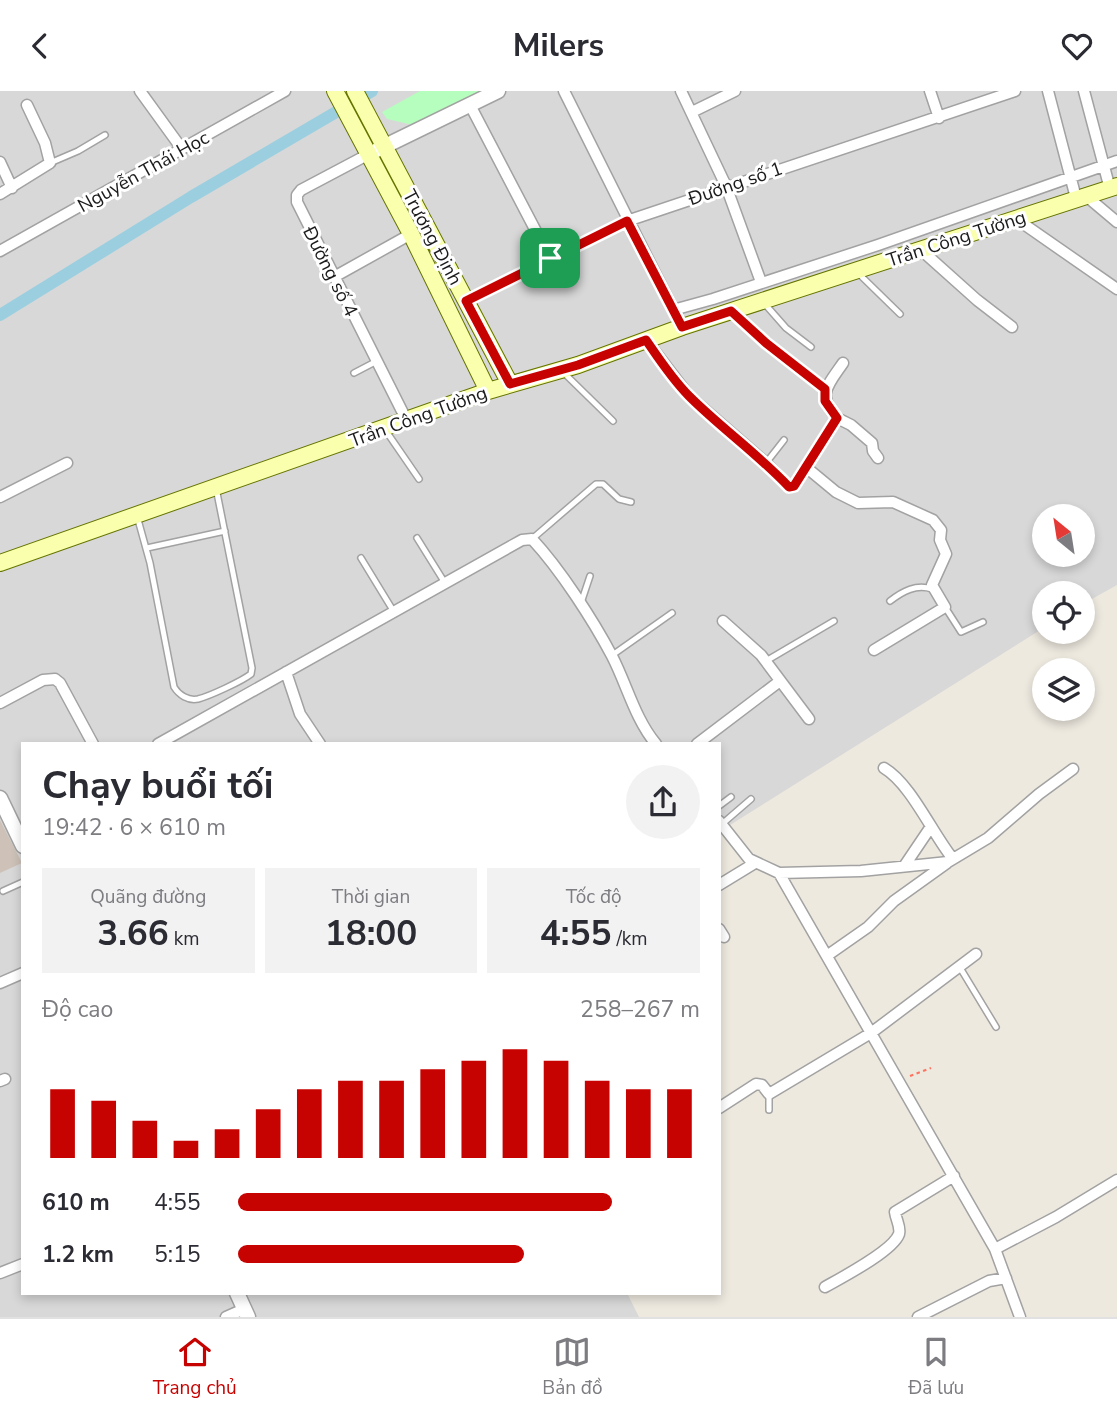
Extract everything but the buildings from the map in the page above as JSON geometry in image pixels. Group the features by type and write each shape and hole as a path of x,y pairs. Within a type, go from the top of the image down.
{"main road":[{"name":"Trương Định","path":"335,91 411,234 488,391"},
{"name":"Trương Định","path":"355,91 510,384"},
{"name":"Trần Công Tường","path":"0,562 488,391 1113,188"}],"street":[{"path":"140,91 182,149"},
{"name":"Nguyễn Thái Học","path":"0,251 285,91"},
{"path":"369,154 498,91"},
{"path":"564,91 682,327"},
{"path":"681,91 726,186 761,282"},
{"path":"692,112 734,91"},
{"path":"930,91 939,118"},
{"name":"Đường số 1","path":"466,301 627,221 1015,91"},
{"path":"1048,91 1072,176 1081,197 1117,222"},
{"path":"1083,91 1113,188"},
{"path":"0,194 50,163 45,143 27,105"},
{"path":"470,105 550,258"},
{"name":"Đường số 4","path":"369,154 317,180 297,195 297,202 407,421"},
{"name":"Trần Công Tường","path":"673,310 877,245 1117,161"},
{"path":"0,162 12,188"},
{"path":"1015,218 1117,289"},
{"path":"334,277 411,234"},
{"path":"920,249 976,300 1012,327"},
{"path":"731,311 825,389"},
{"path":"646,340 689,396 766,463 789,487 794,486 807,468 837,418"},
{"path":"843,363 825,389 825,401 837,418 851,425 872,443 878,458"},
{"path":"0,497 67,463"},
{"path":"807,468 836,492 862,503 893,502 933,520 940,526 940,540 946,554 933,580 933,589 945,607 874,650"},
{"path":"162,742 522,540 532,539 565,581 611,656 650,742"},
{"path":"723,621 766,661 809,719"},
{"path":"286,672 300,714 319,742"},
{"path":"0,703 43,680 55,679 60,683 92,742"},
{"path":"700,742 780,681"},
{"path":"884,768 893,773 905,788 951,860"},
{"path":"828,955 868,927 894,901 951,860 988,838 1038,794 1073,769"},
{"path":"8,813 21,842"},
{"path":"721,823 755,863 779,873 861,871 951,860"},
{"path":"905,865 930,828"},
{"path":"721,884 755,863"},
{"path":"779,873 995,1249 1020,1317"},
{"path":"721,1107 756,1084 762,1085 769,1094 871,1033 976,954"},
{"path":"0,983 21,974"},
{"path":"825,1287 894,1243 900,1227 895,1212 954,1176"},
{"path":"995,1249 1056,1217 1117,1180"},
{"path":"0,1273 21,1265"},
{"path":"918,1317 989,1281 1003,1270"},
{"path":"226,1317 246,1313 238,1295"}],"lane":[{"path":"50,163 105,135"},
{"path":"855,270 901,314"},
{"path":"762,301 786,328 811,347"},
{"path":"354,373 377,361"},
{"path":"561,369 613,421"},
{"path":"384,429 419,479"},
{"path":"766,463 784,440"},
{"path":"532,539 596,484 603,484 619,499 631,502"},
{"path":"136,513 146,548 174,687 183,697 197,699 244,680 251,674 252,668 215,486"},
{"path":"146,548 225,531"},
{"path":"417,538 445,583"},
{"path":"360,558 394,612"},
{"path":"580,606 590,576"},
{"path":"890,601 902,592 916,587 933,589"},
{"path":"945,607 961,632 983,622"},
{"path":"611,656 672,613"},
{"path":"766,661 834,621"},
{"path":"721,804 731,797"},
{"path":"721,823 751,799"},
{"path":"3,891 21,883"},
{"path":"959,966 996,1027"},
{"path":"769,1094 769,1110"}],"path":[{"path":"899,1080 931,1068"}],"shaded area":[{"path":"0,91 1117,91 1117,585 1095,597 1095,581 1032,581 1032,635 721,831 721,742 21,742 21,1295 628,1295 639,1317 0,1317"}],"green space":[{"path":"420,91 480,91 413,125 387,119 382,112"}],"waterway":[{"path":"0,315 191,197 372,91"}],"route":[{"path":"627,221 682,327 731,311 766,343 825,389 825,401 837,418 794,486 789,487 766,463 689,396 646,340 578,365 510,384 466,301 550,258 627,221"}]}
